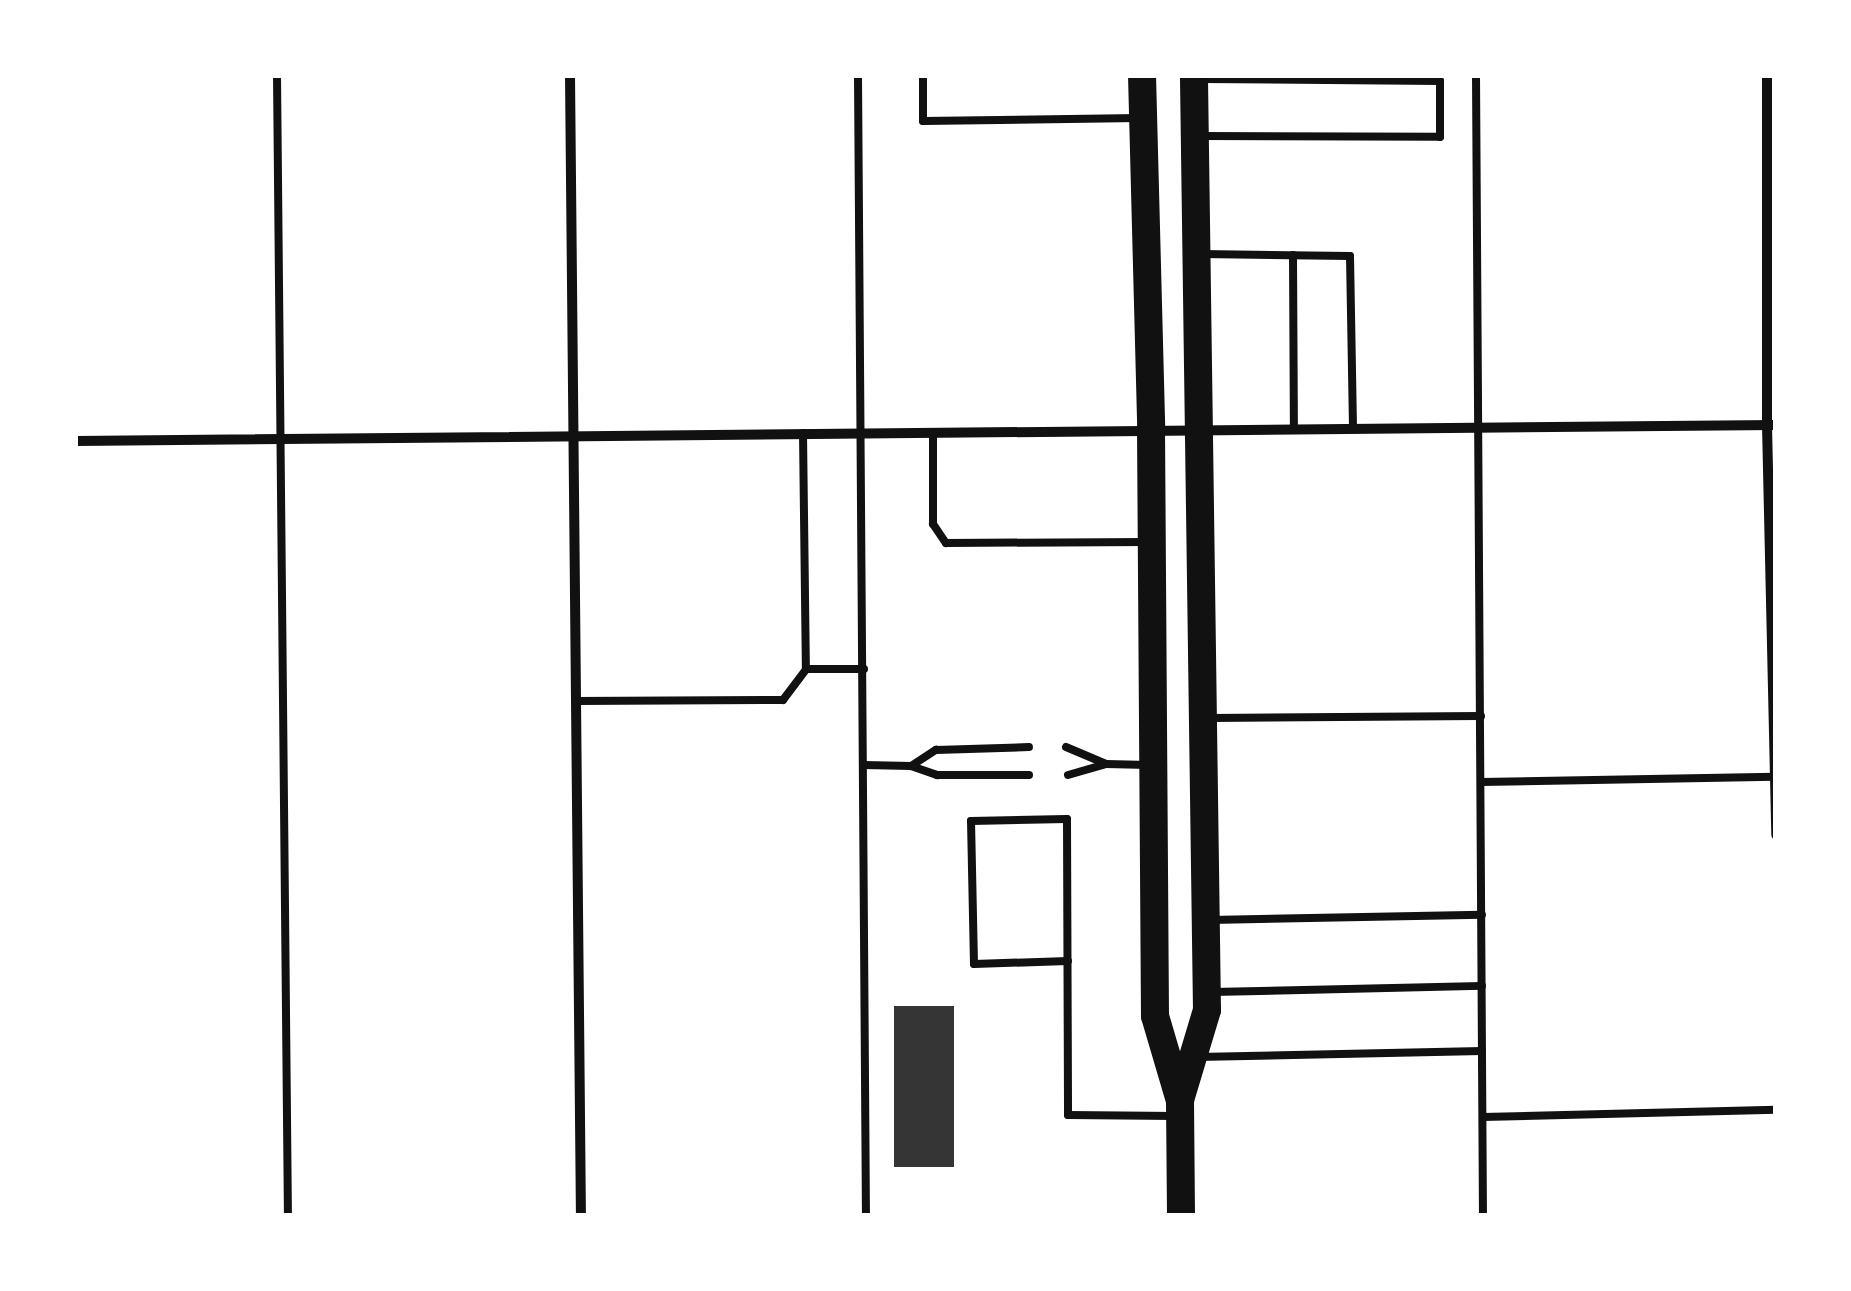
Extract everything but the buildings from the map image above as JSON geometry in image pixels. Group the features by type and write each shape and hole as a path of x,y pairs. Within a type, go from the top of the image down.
{"highway":[{"path":"1142,75 1151,429 1155,1016 1180,1108 1181,1216"},
{"path":"1180,1108 1207,1010 1194,77"}],"street":[{"path":"570,75 581,1216"},
{"path":"1767,75 1772,112 1776,835"},
{"path":"75,441 1772,425"}],"lane":[{"path":"277,75 284,439 288,1216"},
{"path":"858,75 866,1216"},
{"path":"922,75 923,120 1143,118"},
{"path":"1476,75 1483,1216"},
{"path":"1194,77 1440,82 1440,137 1195,136"},
{"path":"1196,254 1350,256 1353,428"},
{"path":"1293,255 1294,428"},
{"path":"575,701 784,700 806,670 803,432"},
{"path":"933,432 933,524 946,543 1152,542"},
{"path":"806,670 864,669"},
{"path":"1202,718 1481,716"},
{"path":"911,766 936,750 1029,747"},
{"path":"1066,747 1106,764"},
{"path":"1068,774 1106,764 1153,765"},
{"path":"864,765 911,766 937,775 1030,775"},
{"path":"1481,782 1775,777"},
{"path":"1068,961 974,964 971,821 1067,819 1068,961 1068,1115 1180,1108"},
{"path":"1205,920 1482,914"},
{"path":"1206,992 1482,986"},
{"path":"1193,1057 1482,1050"},
{"path":"1483,1117 1776,1110"}]}
